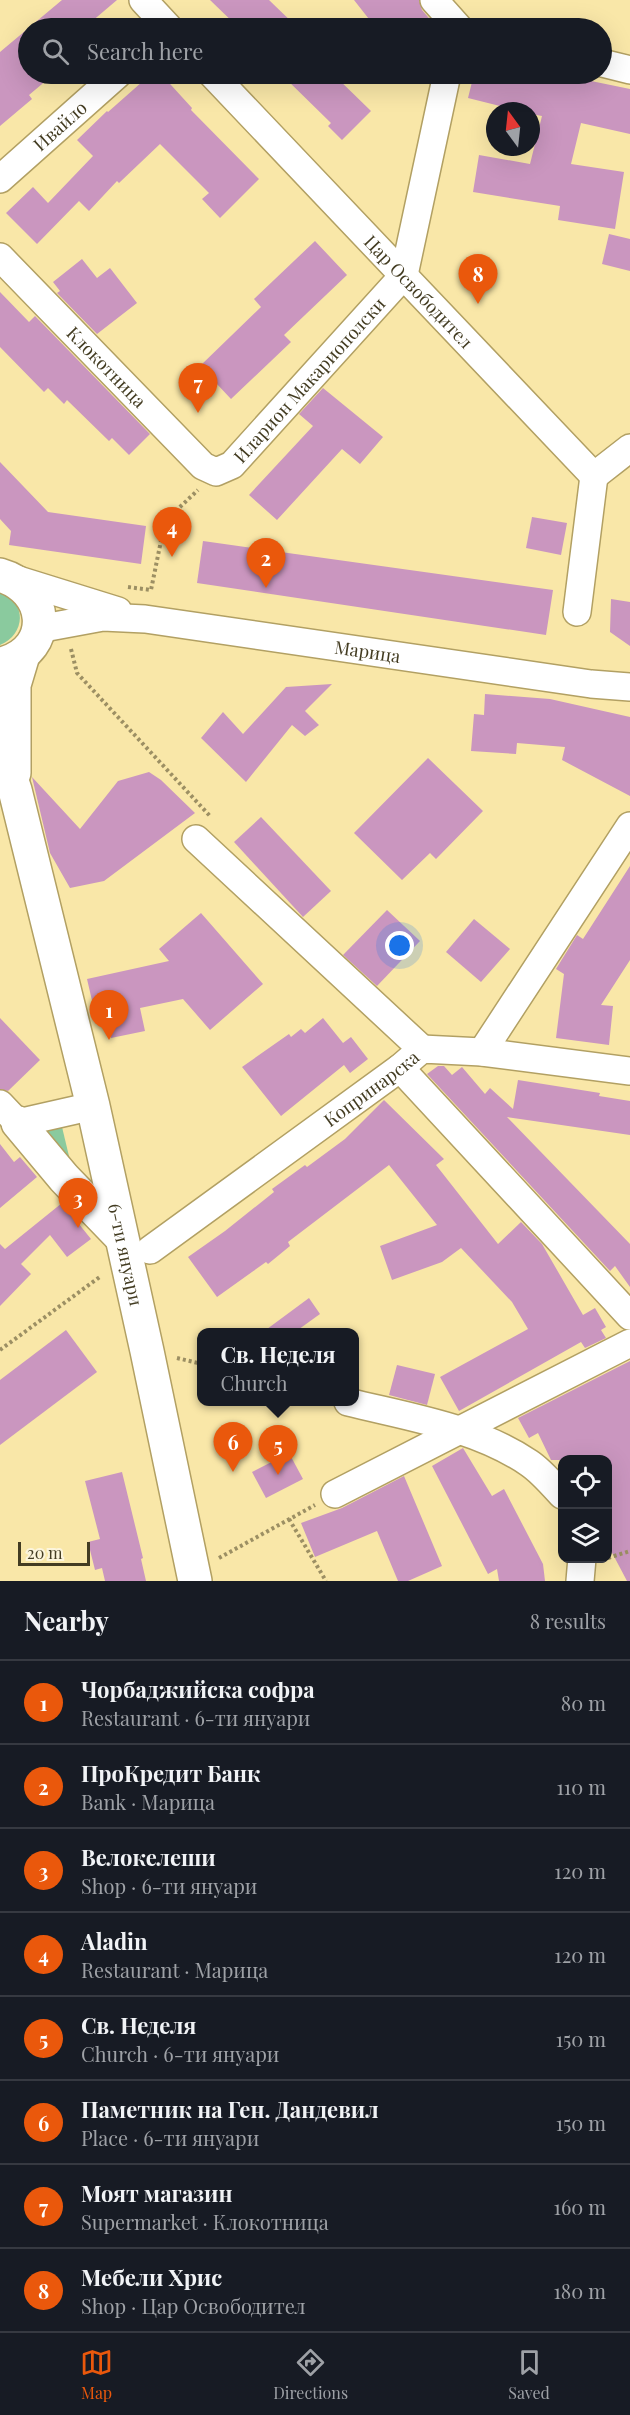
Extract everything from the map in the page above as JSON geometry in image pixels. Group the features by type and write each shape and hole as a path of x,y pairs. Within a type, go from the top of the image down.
{"main road":[{"path":"7,577 30,591 38,609 32,643 14,685 15,790"},
{"path":"0,746 15,790"},
{"name":"6-ти януари","path":"15,790 93,1106 132,1248 147,1351 194,1577"},
{"path":"9,1113 64,1178 132,1248"}],"street":[{"path":"143,0 160,18"},
{"path":"434,0 449,18"},
{"path":"459,18 463,0"},
{"path":"612,66 630,70"},
{"name":"Ивайло","path":"0,179 107,84"},
{"name":"Цар Освободител","path":"222,84 594,476"},
{"path":"404,275 445,84"},
{"name":"Клокотница","path":"0,257 203,466 216,472"},
{"name":"Иларион Макариополски","path":"216,472 232,465 404,275"},
{"path":"577,612 594,476 630,448"},
{"path":"7,577 146,619"},
{"path":"32,643 103,617 146,619"},
{"name":"Марица","path":"146,619 591,684 630,687"},
{"path":"482,1052 630,826"},
{"path":"196,839 422,1049"},
{"name":"Копринарска","path":"132,1248 400,1068 422,1049 482,1052 630,1071"},
{"path":"400,1068 630,1316"},
{"path":"9,1113 49,1118 93,1106"},
{"path":"335,1494 630,1343"},
{"path":"359,1404 458,1430 496,1445 530,1463 558,1491"},
{"path":"580,1581 582,1563"}],"path":[{"path":"117,585 151,590 165,521 216,472"},
{"path":"32,643 77,673 215,822 196,839"},
{"path":"0,1350 132,1248"},
{"path":"194,1577 335,1494"},
{"path":"290,1519 326,1581"},
{"path":"612,1557 630,1551"}],"green space":[{"path":"0,592 15,603 20,618 15,633 0,645"},
{"path":"62,1127 74,1177 34,1134"}],"building":[{"path":"62,0 117,0 96,18 41,18"},
{"path":"210,0 269,0 288,18 229,18"},
{"path":"354,0 419,0 422,10 429,18 368,18"},
{"path":"18,37 18,84 42,84 29,95 32,99 0,126 0,52"},
{"path":"140,84 170,84 192,108 191,110 259,179 220,218 202,199 209,193 160,144 119,183 117,181 89,211 79,201 37,244 6,213 33,187 48,203 93,156 77,140"},
{"path":"291,84 343,84 371,111 342,140 328,126 331,123"},
{"path":"472,84 606,84 630,89 630,134 581,123 571,164 624,172 615,229 558,220 560,206 473,192 479,155 530,164 532,156 540,156 542,116 540,116 540,102 486,102 468,98"},
{"path":"609,234 630,239 630,271 602,264"},
{"path":"315,241 347,275 284,335 291,342 231,399 200,366 261,307 254,299"},
{"path":"82,259 97,278 110,268 137,303 97,334 57,293 60,291 53,282"},
{"path":"0,292 29,322 35,316 150,434 129,455 112,438 109,441 67,400 64,404 48,388 44,392 0,347"},
{"path":"323,388 383,437 360,464 342,449 277,520 249,495 313,426 299,414"},
{"path":"0,462 48,512 146,526 141,564 9,545 11,531 0,519"},
{"path":"532,517 567,523 561,555 526,548"},
{"path":"203,541 553,590 546,635 197,583"},
{"path":"611,599 630,602 630,646 610,632"},
{"path":"332,684 305,711 319,725 305,736 292,725 246,782 201,738 223,712 243,734 286,687"},
{"path":"485,694 550,699 630,717 630,796 562,760 565,747 517,743 516,754 471,751 474,714 484,715"},
{"path":"428,758 483,811 436,859 430,853 402,880 354,833"},
{"path":"149,772 161,780 195,813 104,881 70,888 50,853 32,777 80,829 118,781"},
{"path":"261,817 331,891 303,917 234,842"},
{"path":"630,866 630,960 601,1005 613,1006 609,1045 556,1038 564,974 556,969 577,935 583,939"},
{"path":"387,910 420,941 377,986 343,955"},
{"path":"201,913 263,984 210,1030 183,999 140,1008 145,1031 111,1038 107,1020 97,1022 87,979 169,961 159,949"},
{"path":"474,919 510,949 481,982 446,952"},
{"path":"0,1018 40,1060 8,1091 0,1089"},
{"path":"323,1018 343,1043 351,1037 368,1059 350,1073 344,1065 281,1116 242,1067 289,1034 291,1037 301,1029 305,1033"},
{"path":"438,1066 444,1066 452,1075 462,1067 485,1094 490,1088 513,1109 518,1080 600,1093 599,1096 630,1101 630,1135 507,1117 630,1244 630,1287 615,1266 610,1271 427,1074"},
{"path":"384,1100 444,1159 436,1165 498,1244 521,1222 542,1244 583,1315 595,1308 606,1327 601,1330 606,1338 585,1348 581,1342 459,1411 440,1377 528,1329 512,1302 461,1248 442,1262 392,1280 380,1246 437,1225 389,1165 288,1242 290,1246 268,1264 266,1262 217,1297 188,1257 274,1192 272,1189 345,1139"},
{"path":"0,1144 14,1162 20,1157 37,1177 0,1208"},
{"path":"62,1203 91,1239 67,1257 50,1235 21,1264 31,1274 0,1306 0,1244 5,1249"},
{"path":"309,1298 320,1314 301,1328 268,1328"},
{"path":"66,1330 97,1372 0,1445 0,1380"},
{"path":"630,1361 630,1581 627,1581 612,1553 612,1455 558,1455 558,1460 551,1460 538,1433 529,1438 518,1418"},
{"path":"397,1365 435,1374 427,1405 389,1395"},
{"path":"463,1448 492,1496 504,1489 543,1564 545,1581 499,1581 497,1569 488,1574 432,1466"},
{"path":"289,1453 303,1479 266,1498 252,1472"},
{"path":"122,1472 143,1558 141,1559 146,1581 105,1581 102,1568 95,1570 88,1542 100,1539 85,1481"},
{"path":"404,1476 442,1566 408,1581 398,1581 377,1531 315,1557 301,1523 342,1508"}],"place":[{"name":"Мебели Хрис","path":"478,304"},
{"name":"Моят магазин","path":"198,413"},
{"name":"Aladin","path":"172,557"},
{"name":"ПроКредит Банк","path":"266,588"},
{"name":"Чорбаджийска софра","path":"109,1040"},
{"name":"Велокелеши","path":"78,1228"},
{"name":"Паметник на Ген. Дандевил","path":"233,1472"},
{"name":"Св. Неделя","path":"278,1475"}]}
